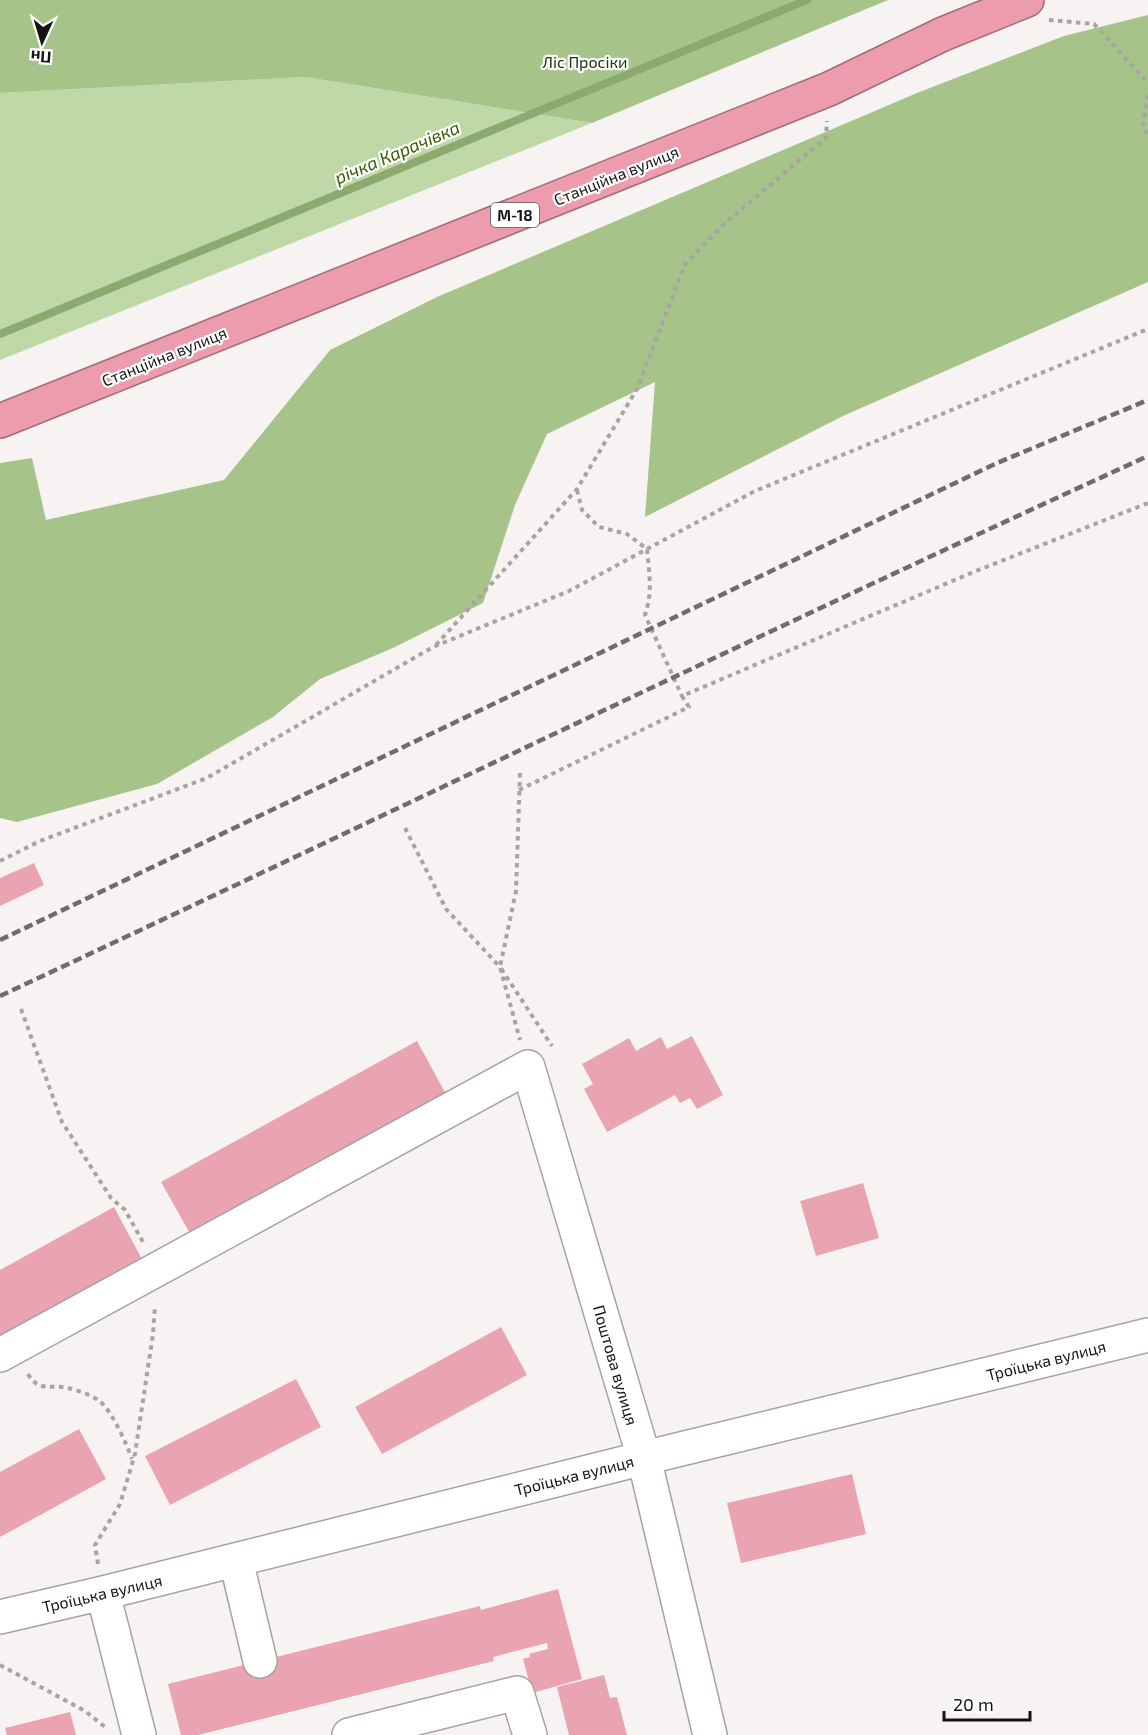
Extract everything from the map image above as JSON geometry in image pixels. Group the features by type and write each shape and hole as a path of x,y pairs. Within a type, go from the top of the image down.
{"highway":[{"name":"Станційна вулиця","path":"0,422 829,89 943,34 1037,10"}],"street":[{"path":"7,1351 528,1067"},
{"name":"Поштова вулиця","path":"528,1067 644,1458 710,1735"},
{"name":"Троїцька вулиця","path":"0,1617 1148,1335"},
{"path":"236,1560 260,1661"},
{"path":"103,1593 123,1732"},
{"path":"349,1735 518,1693 530,1735"}],"path":[{"path":"1037,10 1094,24 1148,83"},
{"path":"433,647 577,489 637,388 685,264 724,224 826,138 829,89"},
{"path":"1148,95 1143,123 1148,136"},
{"path":"0,861 40,842 207,778 433,647 569,591 755,491 1148,329"},
{"path":"519,790 689,707 645,615 651,586 647,549 627,534 599,527 582,510 577,489"},
{"path":"682,696 976,571 1148,503"},
{"path":"500,967 516,891 520,773"},
{"path":"405,828 446,909 500,967 528,1067"},
{"path":"21,1009 62,1122 111,1198 125,1210 158,1269 153,1334 133,1460 120,1504 95,1545 103,1593"},
{"path":"7,1351 32,1382 42,1386 68,1387 100,1400 123,1434 133,1460"},
{"path":"0,1665 123,1732"}],"green space":[{"name":"Ліс Просіки","path":"0,0 888,0 592,123 305,77 0,93"},
{"path":"1148,15 1148,282 843,416 645,517 655,382 547,434 515,505 483,603 393,648 320,679 273,717 157,784 17,822 0,818 0,463 32,458 46,520 224,480 330,350 437,297 917,93 1064,36"},
{"path":"305,77 592,123 0,360 0,93"}],"building":[{"path":"34,863 44,885 0,906 0,878"},
{"path":"692,1036 723,1095 697,1109 690,1098 680,1103 675,1095 607,1132 584,1089 593,1084 582,1064 629,1038 636,1051 661,1037 667,1049"},
{"path":"417,1041 447,1096 192,1237 161,1182"},
{"path":"863,1183 879,1238 816,1256 800,1201"},
{"path":"114,1207 144,1263 0,1342 0,1270"},
{"path":"501,1327 527,1375 382,1454 355,1407"},
{"path":"296,1379 321,1427 170,1505 145,1456"},
{"path":"79,1429 106,1479 0,1537 0,1472"},
{"path":"852,1474 866,1534 741,1563 727,1503"},
{"path":"558,1589 582,1679 532,1693 523,1659 530,1657 529,1654 548,1649 547,1643 493,1657 494,1661 198,1735 181,1735 168,1684 480,1606 481,1610"},
{"path":"604,1675 610,1698 617,1697 627,1735 569,1735 557,1687"},
{"path":"70,1712 76,1735 7,1735 5,1728"}],"waterway":[{"name":"річка Карачівка","path":"0,334 807,0"}],"railway":[{"path":"0,940 997,463 1148,400"},
{"path":"0,996 860,589 1148,456"}]}
